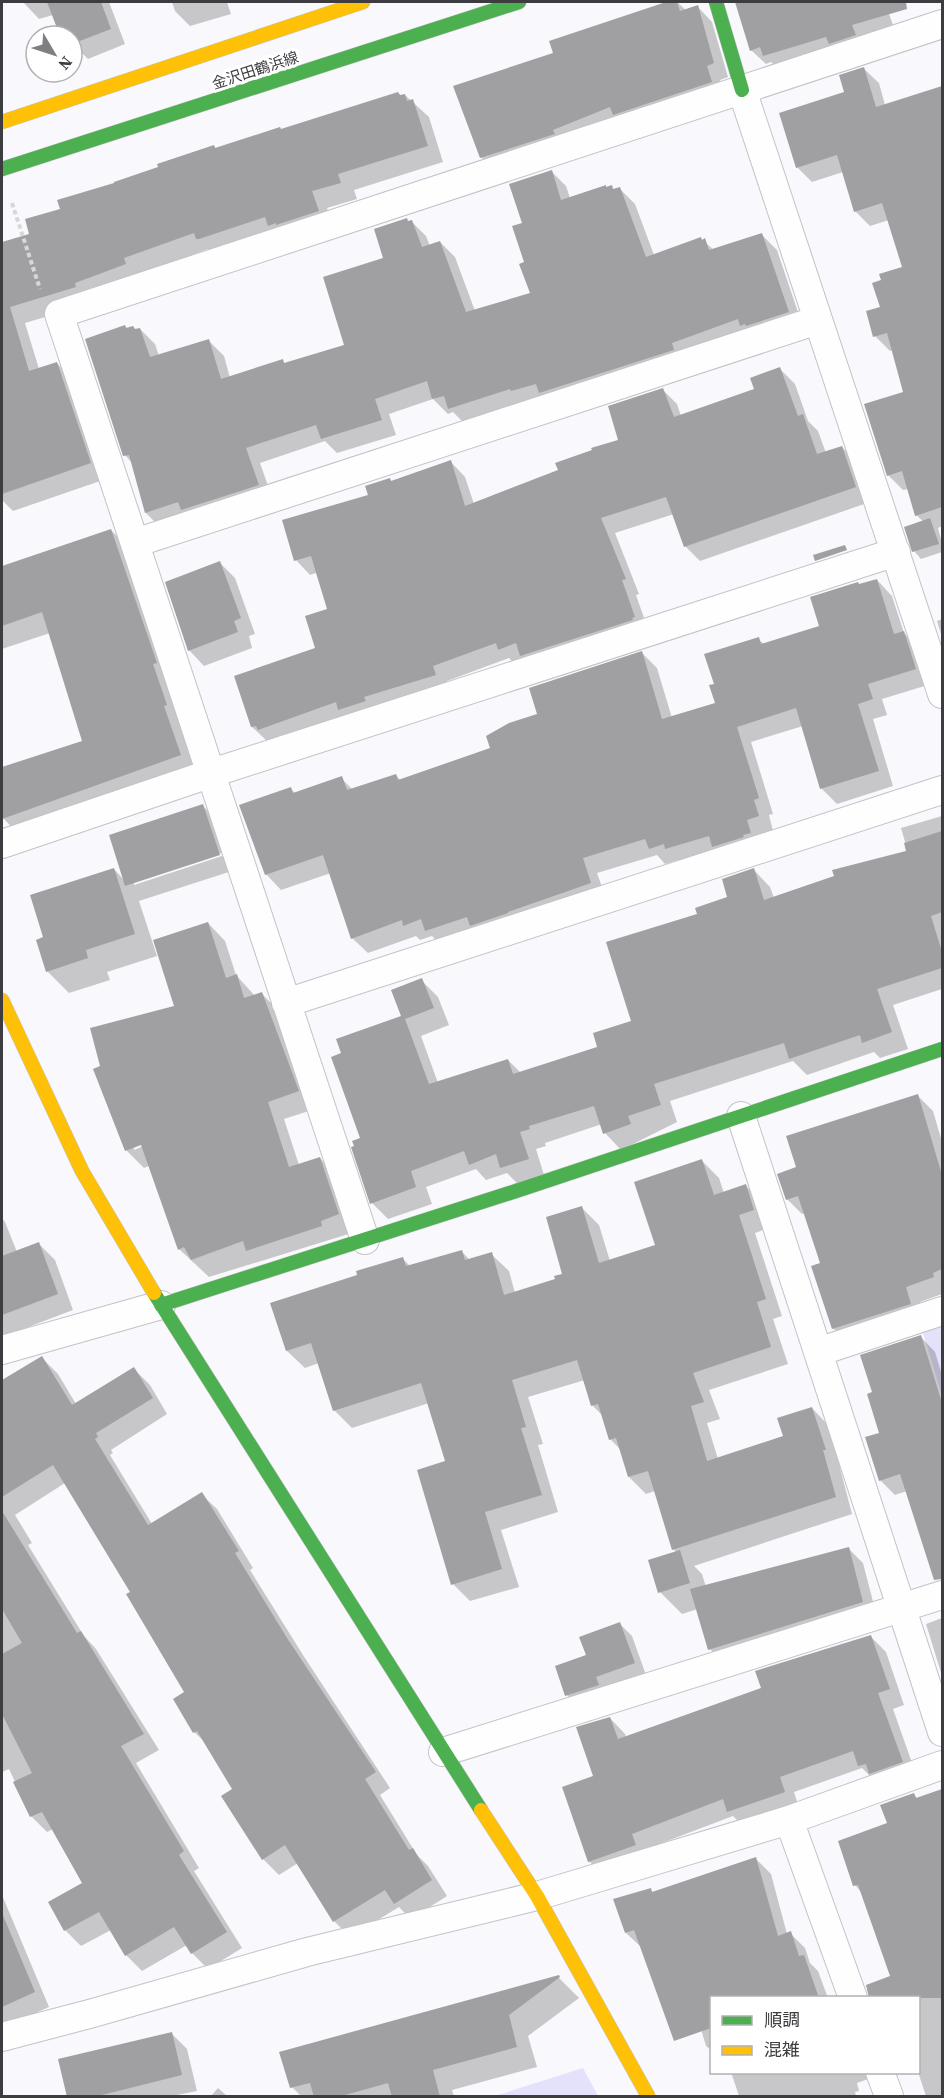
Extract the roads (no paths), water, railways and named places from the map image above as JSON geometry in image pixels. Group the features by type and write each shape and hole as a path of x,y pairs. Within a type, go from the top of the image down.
{"street":[{"name":"金沢田鶴浜線","path":"2,122 363,2"},
{"name":"金沢田鶴浜線","path":"2,169 519,2"},
{"path":"716,2 742,90 942,694"},
{"path":"365,1240 59,314 942,24"},
{"path":"135,543 818,320"},
{"path":"2,844 212,772 896,552"},
{"path":"286,1003 942,790"},
{"path":"2,1000 82,1171 161,1305 443,1752 537,1896 648,2097"},
{"path":"2,1350 161,1305 365,1240 942,1049"},
{"path":"741,1116 942,1732"},
{"path":"818,1352 942,1311"},
{"path":"443,1752 942,1595"},
{"path":"2,2037 307,1952 537,1896 789,1820 942,1765"},
{"path":"789,1820 852,1996"},
{"path":"880,2074 889,2097"}]}
